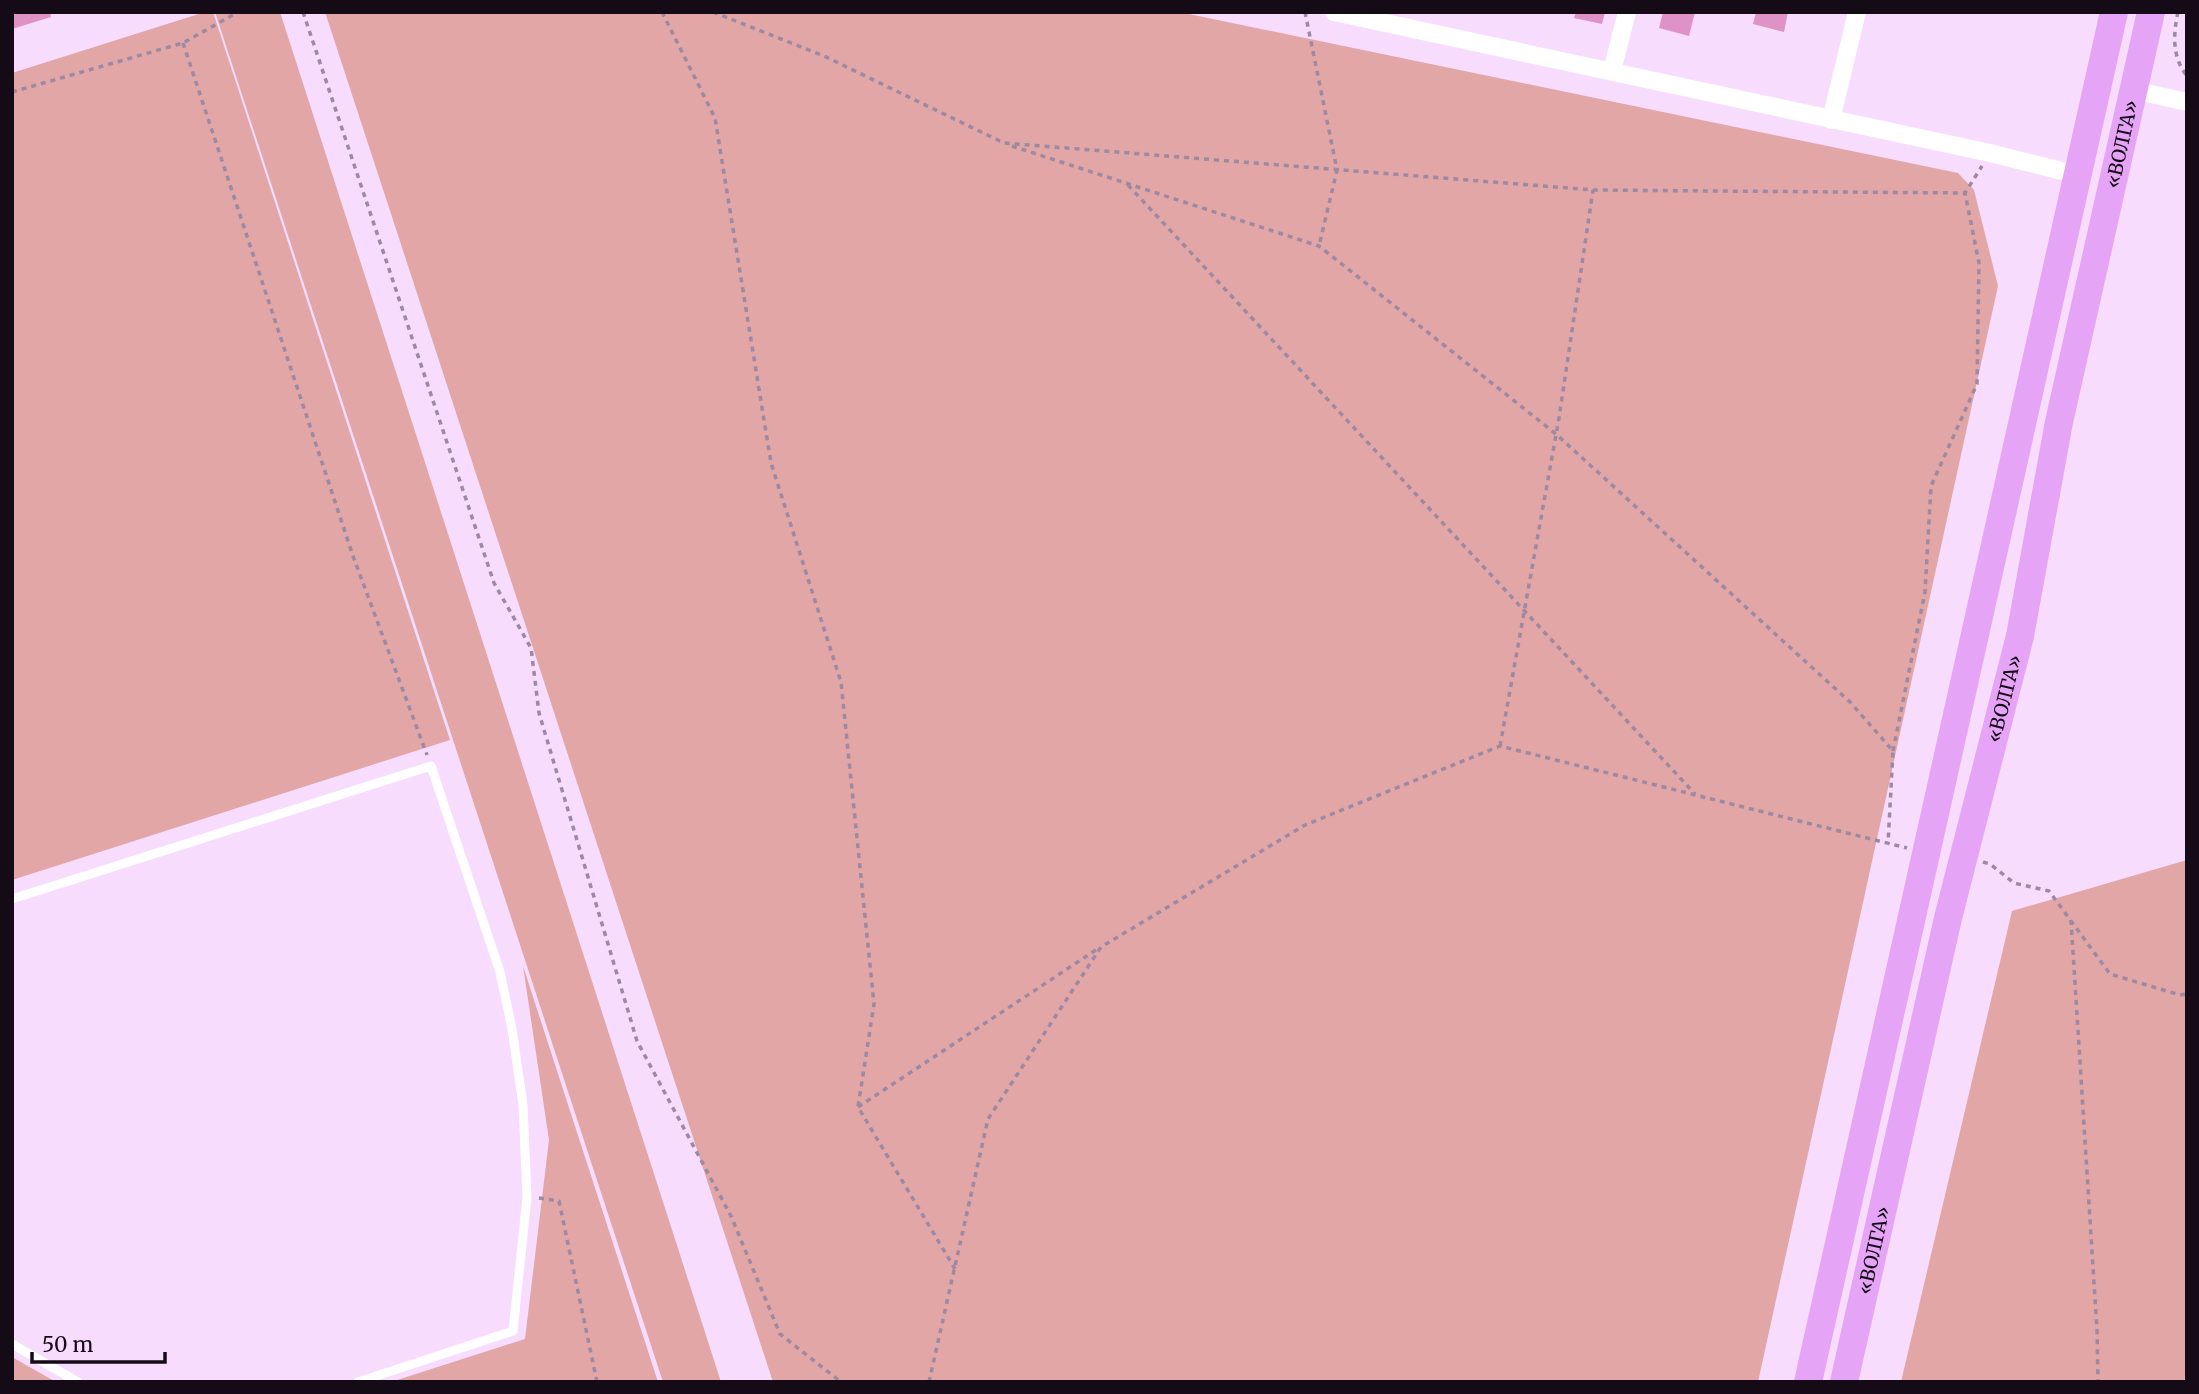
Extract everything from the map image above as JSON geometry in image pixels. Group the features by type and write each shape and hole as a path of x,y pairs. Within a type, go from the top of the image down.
{"highway":[{"name":"«ВОЛГА»","path":"1808,1382 2114,12"},
{"name":"«ВОЛГА»","path":"1844,1382 1948,918 2020,636 2059,422 2151,12"}],"street":[{"path":"1334,12 1990,153 2078,175"},
{"path":"1612,71 1627,12"},
{"path":"1831,120 1857,12"},
{"path":"2133,90 2187,102"}],"lane":[{"path":"12,900 431,766 500,972 512,1029 523,1105 527,1197 513,1331 358,1382"},
{"path":"12,1344 78,1382"}],"path":[{"path":"12,92 184,43 238,12"},
{"path":"303,12 494,583 531,648 539,713 637,1041 731,1216 780,1334 841,1382"},
{"path":"662,12 715,118 771,463 841,682 873,1003 858,1107 955,1269"},
{"path":"713,12 824,56 1004,143 1319,246 1556,434 1851,703 1893,751"},
{"path":"1305,12 1336,170 1319,246"},
{"path":"2178,12 2175,51 2179,66 2187,76"},
{"path":"184,43 353,556 431,766"},
{"path":"1004,143 1593,190 1965,193"},
{"path":"1888,844 1893,751 1925,592 1931,486 1977,384 1979,263 1965,193 1990,153"},
{"path":"1126,183 1697,796"},
{"path":"1500,746 1556,434 1593,190"},
{"path":"858,1107 1101,947 1305,825 1500,746 1914,849"},
{"path":"1980,862 1990,864 2014,883 2049,891 2110,974 2180,995 2187,994"},
{"path":"2071,918 2098,1382"},
{"path":"929,1382 988,1119 1101,947"},
{"path":"527,1197 559,1201 597,1382"}],"shaded area":[{"path":"205,12 213,12 450,740 12,880 12,73"},
{"path":"215,12 280,12 721,1382 663,1382"},
{"path":"325,12 1179,12 1958,173 1974,190 1998,286 1758,1382 773,1382"},
{"path":"2187,860 2187,1382 1901,1382 2012,911"},
{"path":"523,966 658,1382 391,1382 525,1339 549,1140"},
{"path":"12,1357 56,1382 12,1382"}],"building":[{"path":"12,12 50,12 51,17 12,29"},
{"path":"1576,12 1605,12 1602,24 1574,18"},
{"path":"1663,12 1695,12 1689,36 1659,28"},
{"path":"1756,12 1788,12 1784,32 1753,24"}]}
